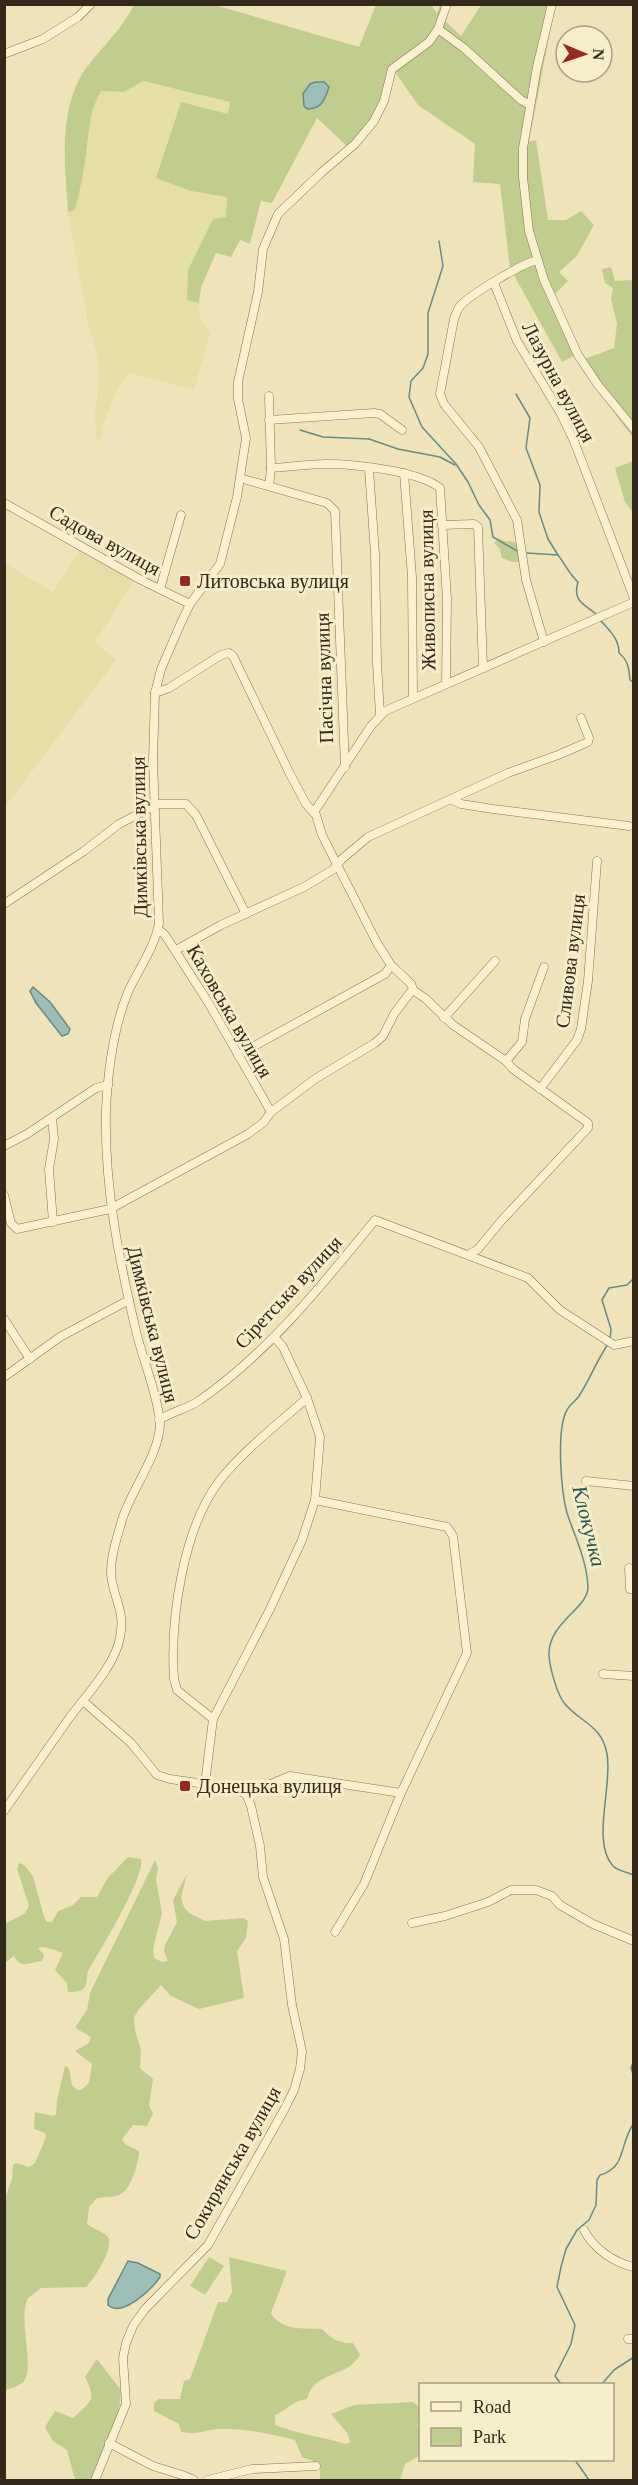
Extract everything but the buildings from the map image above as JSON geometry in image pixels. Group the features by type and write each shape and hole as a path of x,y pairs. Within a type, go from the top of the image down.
{"street":[{"path":"4,54 43,39 78,17 91,4"},
{"path":"447,4 438,29 464,48 516,96 530,105"},
{"name":"Лазурна вулиця","path":"552,4 530,105 522,166 528,224 537,260 578,355 594,380 633,429"},
{"name":"Димківська вулиця","path":"159,1420 129,1300 110,1209 106,1145 108,1085 118,1020 158,929 160,909 154,805 155,693 166,653 190,604 220,564 240,478 246,438 237,394 238,378 258,292 262,252 275,219 322,172 359,140 380,110 393,67 424,46 438,29"},
{"path":"537,260 524,264 472,296 457,311 440,394 444,404 477,444 519,524 522,558 544,642"},
{"name":"Лазурна вулиця","path":"494,283 517,341 564,418 572,436 633,600"},
{"path":"269,396 271,468 269,486"},
{"path":"269,420 374,413 380,414 402,430"},
{"name":"Живописна вулиця","path":"271,468 331,464 369,468 404,473 440,488 447,599 446,684"},
{"path":"369,468 375,554 380,715"},
{"path":"404,473 412,578 413,698"},
{"name":"Пасічна вулиця","path":"240,478 327,503 335,511 345,767"},
{"name":"Садова вулиця","path":"4,503 190,604"},
{"path":"160,589 181,514"},
{"path":"441,525 474,524 478,527 483,668"},
{"path":"314,812 380,715 390,708 544,642 633,600"},
{"path":"155,693 169,688 219,656 228,653 231,655 290,774 306,804 314,812 337,865 377,943 391,965 411,984 413,990 426,999 444,1018 588,1123 588,1128 478,1249 468,1255"},
{"path":"176,950 297,891 332,871 365,839 508,773 558,755 588,741 589,738 581,718"},
{"path":"452,800 461,804 492,809 629,826"},
{"path":"4,904 84,851 113,828 154,805 186,804 192,809 246,914"},
{"name":"Сливова вулиця","path":"540,1089 577,1040 581,1029 588,981 597,861"},
{"name":"Каховська вулиця","path":"158,929 164,933 176,950 271,1112"},
{"path":"444,1018 495,961"},
{"path":"238,1055 385,974 391,965"},
{"path":"506,1061 522,1042 525,1019 544,967"},
{"path":"4,1195 11,1223 17,1229 110,1209 248,1134 264,1122 271,1112 320,1076 380,1040 395,1011 413,990"},
{"path":"4,1146 52,1118 98,1087 108,1085"},
{"path":"52,1118 54,1139 49,1169 53,1222"},
{"name":"Сіретська вулиця","path":"159,1420 201,1399 274,1337 332,1274 375,1220 468,1255"},
{"path":"468,1255 528,1278 560,1310 614,1345 633,1341"},
{"path":"4,1377 66,1333 129,1300"},
{"path":"4,1319 30,1359"},
{"path":"205,1784 213,1719 275,1599 302,1540 315,1500 320,1437 308,1398 284,1347 274,1337"},
{"path":"213,1719 177,1690 174,1679 179,1589 188,1547 205,1505 219,1481 246,1452 308,1398"},
{"path":"4,1811 83,1701 119,1643 121,1611 112,1581 112,1568 125,1510 152,1452 159,1431 159,1420"},
{"path":"586,1481 633,1486"},
{"path":"315,1500 447,1527 453,1536 467,1653 401,1793 364,1884 335,1932"},
{"path":"628,1568 630,1589 633,1589"},
{"path":"603,1674 633,1676"},
{"path":"83,1701 131,1743 157,1775 170,1779 233,1788 246,1794 290,1776 401,1793"},
{"name":"Сокирянська вулиця","path":"95,2481 126,2404 123,2358 133,2326 148,2306 208,2245 294,2090 302,2051 292,2005 284,1939 265,1883 257,1829 246,1794"},
{"path":"412,1923 445,1916 488,1902 511,1890 536,1890 552,1896 560,1905 593,1924 633,1941"},
{"path":"584,2230 588,2237 611,2259 633,2267"},
{"path":"109,2443 153,2466 194,2481"},
{"path":"208,2481 252,2469 316,2466"}],"shaded area":[{"path":"143,81 230,102 228,115 191,191 227,197 226,217 213,219 202,243 188,300 199,303 200,317 210,333 194,390 130,373 117,390 104,422 101,440 96,439 95,415 99,379 97,355 88,323 68,212 75,210 93,105 101,91 124,92"},
{"path":"84,544 138,575 95,642 116,660 5,807 4,563 53,592"}],"green space":[{"path":"134,5 215,5 359,47 376,5 431,5 437,13 440,5 446,5 442,18 461,36 481,5 555,5 529,142 536,140 548,220 566,220 581,211 594,225 576,257 559,272 568,281 554,295 581,352 562,362 510,268 500,184 473,182 475,144 418,105 395,72 374,123 351,150 317,118 272,203 261,201 250,244 240,240 231,257 216,253 201,287 199,303 187,300 188,270 213,219 226,217 227,197 191,191 156,178 181,102 228,114 230,102 143,81 124,92 101,91 92,114 83,176 75,210 68,212 65,140 70,104 84,71 117,31"},
{"path":"611,267 615,281 633,280 633,438 581,368 582,360 614,348 617,324 611,299 613,288 605,283 602,269"},
{"path":"633,461 633,512 625,502 615,468"},
{"path":"499,538 515,542 518,546 519,562 502,558 500,549 494,543"},
{"path":"128,1857 141,1859 141,1868 129,1897 88,1971 83,1989 68,1992 67,1983 55,1970 63,1953 44,1947 38,1948 44,1955 42,1961 23,1964 14,1956 5,1963 5,1924 25,1913 29,1906 17,1869 19,1863 24,1865 33,1876 44,1917 47,1922 52,1922 58,1911 73,1905 81,1897 97,1897 107,1879"},
{"path":"155,1860 158,1868 156,1879 162,1913 153,1949 154,1958 162,1962 168,1961 164,1951 165,1945 177,1922 173,1900 187,1874 181,1898 189,1913 205,1921 243,1918 248,1921 246,1938 237,1951 244,1998 199,2009 171,1996 161,1985 134,2017 141,2050 140,2068 153,2079 149,2106 153,2113 147,2126 133,2125 122,2139 125,2144 139,2151 138,2162 128,2187 121,2194 97,2198 89,2207 87,2224 108,2237 109,2248 94,2278 86,2287 41,2288 28,2298 25,2307 28,2357 26,2377 22,2383 5,2391 4,2202 12,2179 13,2165 16,2163 29,2167 35,2163 46,2137 45,2133 34,2129 35,2112 54,2116 56,2114 65,2066 69,2068 72,2085 77,2090 81,2090 89,2083 92,2064 75,2051 89,2043 91,2037 77,2029 76,2026 87,2010 90,1993"},
{"path":"209,2257 224,2266 205,2295 190,2286"},
{"path":"229,2257 287,2271 271,2313 275,2319 287,2326 322,2329 336,2340 353,2343 360,2355 347,2368 316,2383 307,2399 298,2401 275,2415 275,2425 346,2444 350,2442 348,2434 331,2414 354,2405 413,2402 419,2406 417,2427 419,2427 419,2456 405,2464 400,2480 320,2480 320,2469 313,2461 302,2457 295,2440 238,2429 181,2432 179,2424 154,2411 154,2403 159,2399 180,2399 184,2381 190,2379 218,2302 227,2302 232,2292"},
{"path":"97,2359 120,2389 118,2416 94,2480 75,2480 67,2450 53,2441 45,2427 55,2411 73,2418 88,2404 91,2391 85,2377"}],"water":[{"path":"324,82 329,87 320,105 308,109 304,106 303,94 310,84"},
{"path":"33,987 50,1002 70,1029 68,1034 62,1036 36,1003 30,991"},
{"path":"128,2261 138,2263 160,2274 160,2277 136,2300 121,2308 114,2308 108,2305 108,2299"}],"waterway":[{"path":"439,241 443,266 428,313 428,354 423,368 411,381 409,397 422,427 456,464 468,482 479,505 490,520 493,537 519,552"},
{"path":"516,394 530,418 526,448 540,485 539,512 548,539 558,555"},
{"path":"300,430 323,437 369,439 398,449 440,457 455,465"},
{"path":"527,553 558,555 578,582 578,598 597,615"},
{"path":"601,621 616,639 619,653 628,666 630,680 634,683"},
{"name":"Клокучка","path":"610,1340 611,1329 602,1300 609,1288 627,1285 634,1278"},
{"name":"Клокучка","path":"608,1344 583,1390 568,1408 564,1419 561,1445 563,1490 567,1513 583,1558 588,1587 582,1602 554,1634 549,1656 554,1681 562,1700 596,1730 604,1744 608,1767 604,1843 607,1856 613,1866 634,1875"},
{"name":"Клокучка","path":"634,2060 631,2068 634,2077"},
{"name":"Клокучка","path":"560,2383 555,2376 571,2344 575,2325 557,2287 566,2249 577,2230 589,2220 596,2205 597,2180 600,2175 615,2167 619,2161 634,2123"},
{"path":"603,2383 614,2370 634,2357"},
{"name":"Клокучка","path":"576,2461 589,2480"}],"place":[{"name":"Литовська вулиця","path":"185,581"},
{"name":"Донецька вулиця","path":"185,1786"}]}
